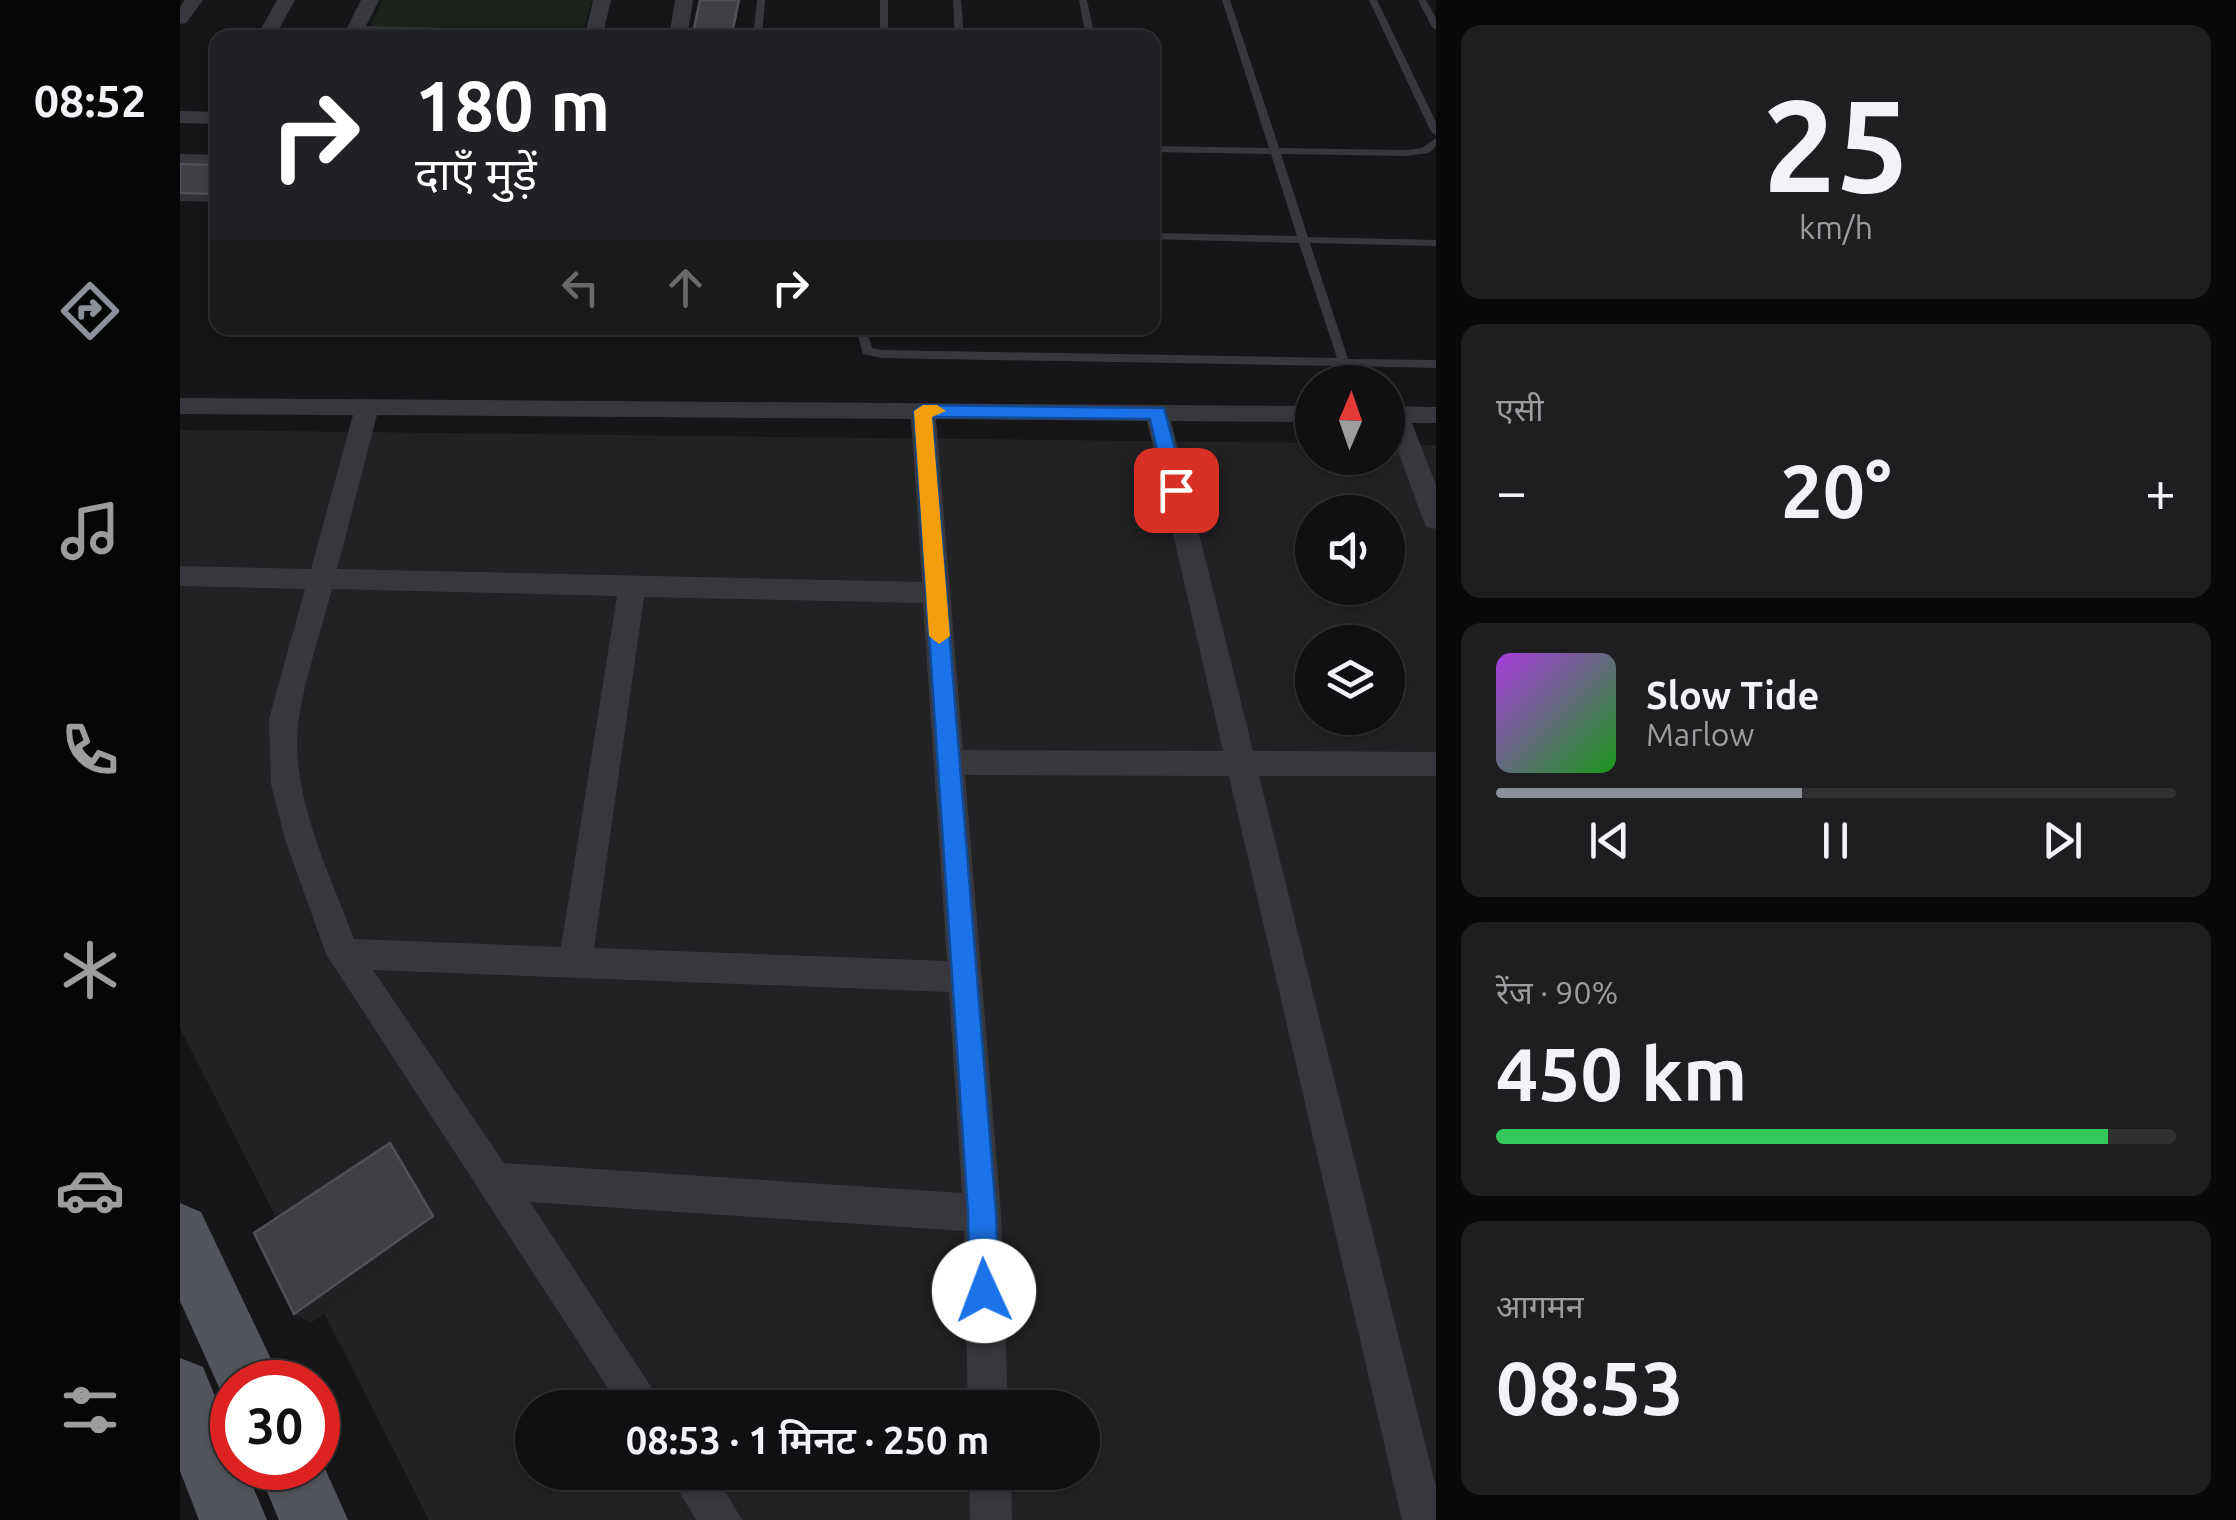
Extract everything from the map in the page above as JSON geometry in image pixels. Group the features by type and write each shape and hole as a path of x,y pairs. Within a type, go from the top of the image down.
{"main road":[{"path":"181,1238 239,1360"},
{"path":"180,1390 233,1520"},
{"path":"300,1490 314,1520"}],"street":[{"path":"180,18 194,0"},
{"path":"269,30 286,0"},
{"path":"355,30 370,0"},
{"path":"595,30 602,0"},
{"path":"679,30 684,0"},
{"path":"180,117 210,118"},
{"path":"180,160 210,161"},
{"path":"180,406 1295,414"},
{"path":"367,408 284,719 286,784 300,839 343,954 634,1390"},
{"path":"923,411 982,1213 987,1390"},
{"path":"1158,413 1423,1520"},
{"path":"1405,414 1436,415"},
{"path":"1405,445 1436,520"},
{"path":"180,576 936,593"},
{"path":"575,965 632,586"},
{"path":"948,762 1436,764"},
{"path":"343,954 965,977"},
{"path":"494,1181 982,1213"},
{"path":"701,1490 720,1520"},
{"path":"991,1490 992,1520"}],"lane":[{"path":"758,30 761,0"},
{"path":"884,0 884,30"},
{"path":"957,0 959,30"},
{"path":"1083,0 1089,30"},
{"path":"1226,0 1344,365"},
{"path":"1373,0 1436,132"},
{"path":"1422,0 1436,27"},
{"path":"1160,149 1406,153 1425,151 1436,142"},
{"path":"1160,236 1436,243"},
{"path":"863,335 866,351 882,354 1436,364"}],"shaded area":[{"path":"383,0 592,0 583,30 371,26"},
{"path":"180,430 1295,443 1295,475 1405,475 1405,444 1436,445 1436,1520 429,1520 180,1028"}],"building":[{"path":"700,0 739,0 733,30 694,30"},
{"path":"180,164 210,165 210,194 180,193"},
{"path":"390,1143 433,1216 294,1314 254,1233"}],"slow traffic":[{"path":"937,411 923,411 939,636"}],"route":[{"path":"984,1291 982,1213 923,411 1158,413 1176,490"}]}
